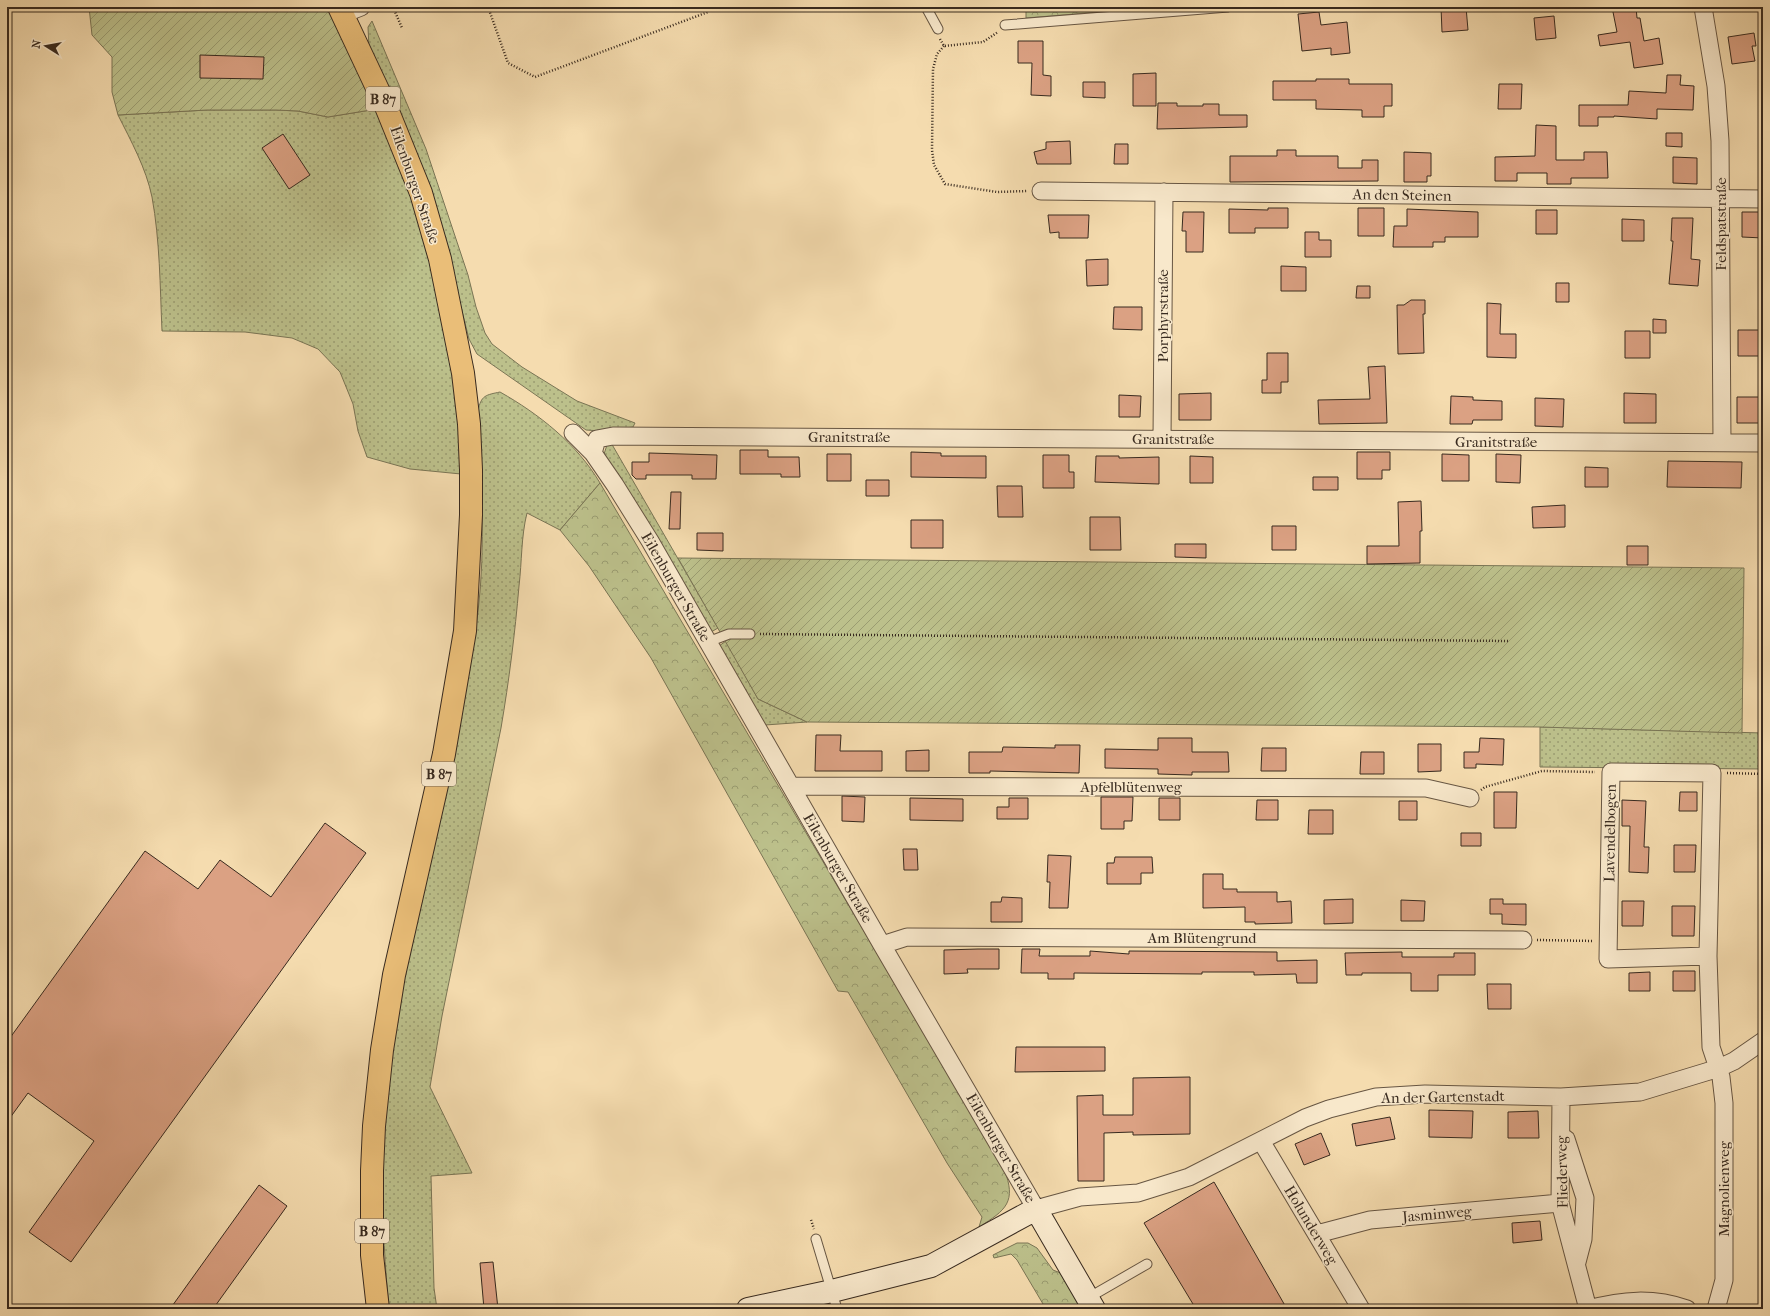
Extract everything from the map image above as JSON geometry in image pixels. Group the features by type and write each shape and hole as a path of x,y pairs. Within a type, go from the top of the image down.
{"main road":[{"name":"Eilenburger Straße","path":"348,10 421,193 440,259 463,373 469,424 471,470 471,516 465,631 444,754 394,975 382,1050 374,1126 372,1171 372,1256 375,1303"}],"street":[{"name":"Feldspatstraße","path":"1703,7 1719,114 1721,199 1722,442"},
{"name":"An den Steinen","path":"1041,191 1763,200"},
{"name":"Porphyrstraße","path":"1162,439 1164,192"},
{"name":"Eilenburger Straße","path":"573,433 593,453 650,541 882,946 1091,1303"},
{"name":"Granitstraße","path":"593,453 597,439 613,436 1763,443"},
{"name":"Lavendelbogen","path":"1708,956 1608,959 1611,772 1712,773"},
{"path":"1712,773 1708,956 1711,1047 1719,1068"},
{"name":"Apfelblütenweg","path":"791,786 1426,788 1470,798"},
{"name":"Am Blütengrund","path":"882,946 907,937 1523,940"},
{"name":"An der Gartenstadt","path":"1036,1209 1080,1197 1138,1193 1189,1177 1305,1118 1329,1109 1376,1097 1425,1094 1561,1097 1640,1092 1719,1068 1734,1061 1763,1041"},
{"name":"Magnolienweg","path":"1716,1309 1724,1280 1724,1103 1719,1068"},
{"name":"Fliederweg","path":"1561,1097 1560,1203 1588,1309"},
{"name":"Fliederweg","path":"1561,1125 1585,1198 1583,1239 1576,1264"},
{"name":"Holunderweg","path":"1262,1141 1361,1309"},
{"name":"Jasminweg","path":"1317,1234 1370,1220 1560,1203"},
{"path":"748,1309 835,1300 931,1266 1036,1209"},
{"path":"1588,1309 1638,1300 1669,1303 1687,1309"}],"lane":[{"path":"926,7 938,29"},
{"path":"1005,25 1228,7"},
{"path":"708,642 729,634 750,634"},
{"path":"816,1240 835,1300"},
{"path":"1091,1303 1147,1264"}],"path":[{"path":"393,7 402,28"},
{"path":"488,7 508,63 535,77 708,12 713,7"},
{"path":"1005,25 993,36 983,42 944,46 937,54 933,69 932,150 934,165 945,184 997,192 1041,191"},
{"path":"938,29 940,41 944,46"},
{"path":"750,634 1509,641"},
{"path":"1470,798 1485,787 1542,771 1611,772"},
{"path":"1712,773 1763,774"},
{"path":"1523,940 1608,941"}],"green space":[{"path":"89,7 327,7 377,109 328,117 298,111 276,110 207,110 118,115 112,92 112,57 92,35"},
{"path":"1026,7 1160,7 1026,18"},
{"path":"372,21 426,149 468,275 476,307 485,333 492,344 522,367 577,401 635,423 633,427 600,431 586,430 477,354 469,339 426,182 369,48 368,27"},
{"path":"377,109 404,173 438,284 461,414 461,474 410,469 367,457 358,431 353,404 340,372 318,349 292,338 245,332 162,331 158,247 152,197 142,165 118,115 207,110 276,110 298,111 328,117"},
{"path":"500,392 529,410 556,431 580,455 600,483 560,530 527,513 507,693 442,1016 430,1087 472,1173 431,1176 434,1288 437,1309 389,1309 384,1246 382,1182 384,1117 387,1086 400,998 448,778 470,668 478,612 482,562 482,537 478,411 481,402 485,397"},
{"path":"610,441 718,628 711,632 604,454"},
{"path":"600,483 1004,1169 1008,1180 1009,1190 1009,1197 1006,1204 1002,1210 979,1227 982,1217 947,1163 848,992 838,991 651,658 589,566 560,530"},
{"path":"678,558 1744,568 1742,733 1540,727 807,722 758,699"},
{"path":"726,641 758,699 807,722 765,725 719,646"},
{"path":"1540,727 1763,733 1763,769 1540,767"},
{"path":"1017,1243 1028,1243 1037,1248 1053,1270 1063,1274 1083,1309 1046,1309 1017,1260 1011,1254 994,1258 993,1255"}],"building":[{"path":"1441,7 1466,7 1468,30 1442,32"},
{"path":"1612,7 1636,7 1637,18 1640,18 1644,41 1659,38 1663,64 1634,68 1630,42 1600,46 1598,35 1617,32"},
{"path":"1319,12 1321,25 1347,22 1350,53 1331,55 1331,48 1302,51 1298,14"},
{"path":"1554,16 1556,38 1536,40 1534,18"},
{"path":"1754,33 1756,46 1752,46 1755,61 1732,64 1728,37"},
{"path":"1018,41 1043,41 1043,75 1051,76 1051,96 1031,95 1032,63 1018,63"},
{"path":"200,55 264,57 263,79 200,78"},
{"path":"1156,73 1156,106 1133,106 1133,74"},
{"path":"1667,75 1681,75 1680,85 1694,86 1693,110 1657,109 1657,119 1614,116 1598,117 1598,126 1579,126 1579,105 1628,105 1629,91 1666,93"},
{"path":"1316,79 1349,79 1349,84 1392,84 1392,106 1384,106 1384,117 1362,117 1362,110 1316,109 1316,100 1273,100 1273,81 1316,81"},
{"path":"1083,82 1105,82 1105,98 1083,97"},
{"path":"1499,84 1522,84 1521,109 1498,109"},
{"path":"1158,103 1177,103 1177,106 1203,106 1203,104 1219,104 1219,115 1247,115 1247,127 1157,129"},
{"path":"1536,125 1556,126 1556,160 1584,160 1584,152 1607,152 1608,178 1571,178 1571,184 1547,184 1547,173 1517,173 1517,181 1495,181 1495,157 1535,156"},
{"path":"1666,133 1682,133 1682,147 1666,146"},
{"path":"283,134 310,175 289,189 262,148"},
{"path":"1070,141 1071,164 1037,164 1034,152 1046,149 1046,142"},
{"path":"1115,144 1128,144 1128,164 1114,164"},
{"path":"1277,150 1296,150 1296,156 1338,156 1338,168 1362,168 1362,160 1378,160 1378,181 1230,182 1230,156 1277,156"},
{"path":"1404,152 1431,153 1431,176 1427,176 1427,182 1404,182"},
{"path":"1673,157 1697,158 1697,184 1673,183"},
{"path":"1268,208 1288,208 1288,228 1255,228 1255,233 1229,233 1229,209 1268,210"},
{"path":"1358,208 1384,208 1384,236 1358,236"},
{"path":"1407,209 1478,212 1478,237 1445,237 1445,242 1433,242 1433,247 1393,247 1394,226 1407,226"},
{"path":"1536,210 1557,210 1557,234 1536,234"},
{"path":"1183,212 1204,212 1203,252 1186,252 1186,231 1182,231"},
{"path":"1742,212 1763,212 1763,238 1742,237"},
{"path":"1048,215 1089,215 1088,238 1059,238 1059,232 1050,233"},
{"path":"1672,218 1693,218 1691,259 1700,260 1698,286 1669,284 1673,241 1671,241"},
{"path":"1622,219 1644,220 1644,241 1622,241"},
{"path":"1305,232 1319,232 1319,240 1331,240 1331,257 1305,257"},
{"path":"1108,259 1108,285 1087,286 1086,260"},
{"path":"1281,266 1306,267 1306,291 1281,291"},
{"path":"1556,283 1569,283 1569,302 1556,302"},
{"path":"1357,286 1370,286 1370,298 1356,298"},
{"path":"1411,300 1425,300 1425,314 1423,314 1424,353 1398,354 1397,305 1404,305"},
{"path":"1487,303 1501,304 1500,334 1516,334 1516,358 1487,357"},
{"path":"1114,307 1142,307 1142,330 1113,329"},
{"path":"1653,319 1666,320 1666,333 1653,333"},
{"path":"1738,330 1763,330 1763,356 1738,356"},
{"path":"1625,331 1650,331 1650,358 1625,358"},
{"path":"1267,353 1288,353 1288,382 1281,382 1281,393 1262,393 1262,380 1267,380"},
{"path":"1385,366 1387,423 1319,424 1318,400 1370,399 1368,367"},
{"path":"1211,393 1211,420 1179,420 1179,394"},
{"path":"1624,393 1656,394 1656,423 1624,423"},
{"path":"1119,395 1141,396 1140,417 1119,417"},
{"path":"1451,396 1473,397 1473,400 1502,401 1502,420 1473,420 1472,424 1450,424"},
{"path":"1737,397 1763,397 1763,423 1737,423"},
{"path":"1535,398 1564,399 1563,427 1535,426"},
{"path":"740,450 768,450 768,457 799,457 800,477 781,477 781,474 740,474"},
{"path":"911,452 941,453 941,456 986,456 986,478 911,477"},
{"path":"1357,452 1390,452 1390,470 1382,470 1382,479 1357,479"},
{"path":"649,453 717,455 716,479 692,479 692,475 646,475 646,479 636,479 632,475 632,462 649,462"},
{"path":"827,454 851,454 851,481 827,481"},
{"path":"1442,454 1469,455 1469,481 1442,481"},
{"path":"1496,454 1521,455 1520,483 1496,482"},
{"path":"1043,455 1069,455 1069,472 1074,472 1074,488 1043,488"},
{"path":"1096,456 1119,456 1119,458 1159,457 1159,484 1095,482"},
{"path":"1190,456 1213,457 1213,483 1190,483"},
{"path":"1668,461 1742,462 1741,488 1667,487"},
{"path":"1585,467 1608,468 1608,487 1585,487"},
{"path":"1313,477 1338,477 1338,490 1313,490"},
{"path":"866,480 889,480 889,496 866,496"},
{"path":"997,486 1022,486 1023,517 998,517"},
{"path":"671,492 681,492 680,529 669,529"},
{"path":"1421,501 1422,531 1420,531 1420,563 1367,564 1367,546 1399,546 1398,502"},
{"path":"1565,505 1565,527 1533,528 1532,507"},
{"path":"1090,517 1120,517 1121,550 1090,550"},
{"path":"911,520 943,520 943,548 911,548"},
{"path":"1272,526 1296,526 1296,550 1272,550"},
{"path":"697,533 723,533 723,551 697,550"},
{"path":"1175,544 1206,544 1206,558 1175,557"},
{"path":"1627,546 1648,546 1648,565 1627,565"},
{"path":"816,735 841,735 840,751 882,751 882,771 815,771"},
{"path":"1158,738 1192,738 1192,752 1228,752 1229,772 1192,772 1192,775 1158,774 1158,769 1105,768 1105,749 1158,750"},
{"path":"1480,738 1504,739 1503,765 1476,764 1476,768 1464,768 1464,752 1479,752"},
{"path":"1418,744 1441,744 1441,771 1418,772"},
{"path":"1055,745 1080,745 1079,773 990,771 990,773 969,773 969,752 1002,752 1003,747 1055,748"},
{"path":"1262,748 1286,748 1286,771 1261,771"},
{"path":"929,750 929,771 906,771 906,751"},
{"path":"1361,752 1384,752 1384,774 1360,774"},
{"path":"1494,792 1517,792 1516,828 1494,828"},
{"path":"1680,792 1697,792 1697,811 1679,811"},
{"path":"842,796 865,797 864,822 842,821"},
{"path":"1101,797 1133,797 1132,821 1124,821 1124,829 1101,829"},
{"path":"910,798 963,799 963,821 910,820"},
{"path":"1009,798 1028,798 1028,819 997,819 997,807 1009,807"},
{"path":"1159,798 1180,798 1180,820 1159,820"},
{"path":"1257,800 1278,800 1278,820 1256,820"},
{"path":"1622,800 1646,801 1644,847 1649,847 1648,873 1629,872 1630,826 1622,826"},
{"path":"1399,801 1417,801 1417,820 1399,820"},
{"path":"1309,810 1333,810 1333,834 1308,834"},
{"path":"325,823 366,853 71,1262 29,1232 94,1141 28,1093 7,1122 7,1042 145,851 198,889 220,860 271,897"},
{"path":"1461,833 1481,833 1481,846 1461,846"},
{"path":"1674,845 1696,845 1695,872 1674,872"},
{"path":"903,849 917,849 918,870 904,870"},
{"path":"1048,855 1071,856 1068,908 1049,908 1050,882 1047,882"},
{"path":"1115,857 1152,857 1153,873 1141,873 1141,884 1107,884 1107,863 1114,863"},
{"path":"1203,874 1223,874 1223,889 1237,889 1237,892 1277,892 1277,902 1291,901 1292,923 1255,924 1255,922 1245,922 1245,907 1203,908"},
{"path":"1002,897 1022,898 1022,922 991,922 991,902 1001,902"},
{"path":"1353,899 1353,923 1324,924 1324,900"},
{"path":"1490,899 1503,899 1503,904 1526,904 1526,925 1502,924 1502,914 1490,914"},
{"path":"1401,900 1425,901 1424,921 1401,921"},
{"path":"1622,901 1644,901 1643,926 1622,926"},
{"path":"1672,906 1695,906 1694,936 1672,936"},
{"path":"999,949 999,969 967,969 968,973 944,974 944,950"},
{"path":"1022,949 1040,949 1039,956 1090,956 1090,951 1129,954 1129,951 1277,952 1277,961 1317,960 1317,983 1297,983 1296,974 1254,975 1254,972 1202,972 1202,974 1074,973 1074,979 1048,979 1048,973 1021,973"},
{"path":"1402,952 1402,957 1454,957 1454,953 1475,953 1475,975 1438,975 1438,991 1411,991 1411,973 1362,973 1362,975 1346,975 1345,953"},
{"path":"1673,971 1695,971 1695,991 1673,991"},
{"path":"1650,972 1650,991 1629,991 1629,973"},
{"path":"1487,984 1511,984 1511,1009 1488,1009"},
{"path":"1016,1047 1105,1047 1105,1071 1015,1072"},
{"path":"1190,1077 1190,1134 1133,1135 1133,1132 1104,1133 1104,1181 1078,1181 1077,1096 1103,1095 1103,1115 1133,1115 1133,1078"},
{"path":"1429,1110 1473,1111 1472,1138 1429,1137"},
{"path":"1538,1111 1539,1138 1508,1138 1508,1112"},
{"path":"1390,1117 1395,1139 1356,1146 1352,1124"},
{"path":"1321,1133 1330,1155 1304,1165 1295,1144"},
{"path":"1214,1182 1287,1309 1196,1309 1144,1223"},
{"path":"259,1185 287,1206 213,1309 170,1309"},
{"path":"1540,1221 1542,1240 1513,1243 1512,1223"},
{"path":"493,1262 498,1309 484,1309 480,1263"}]}
